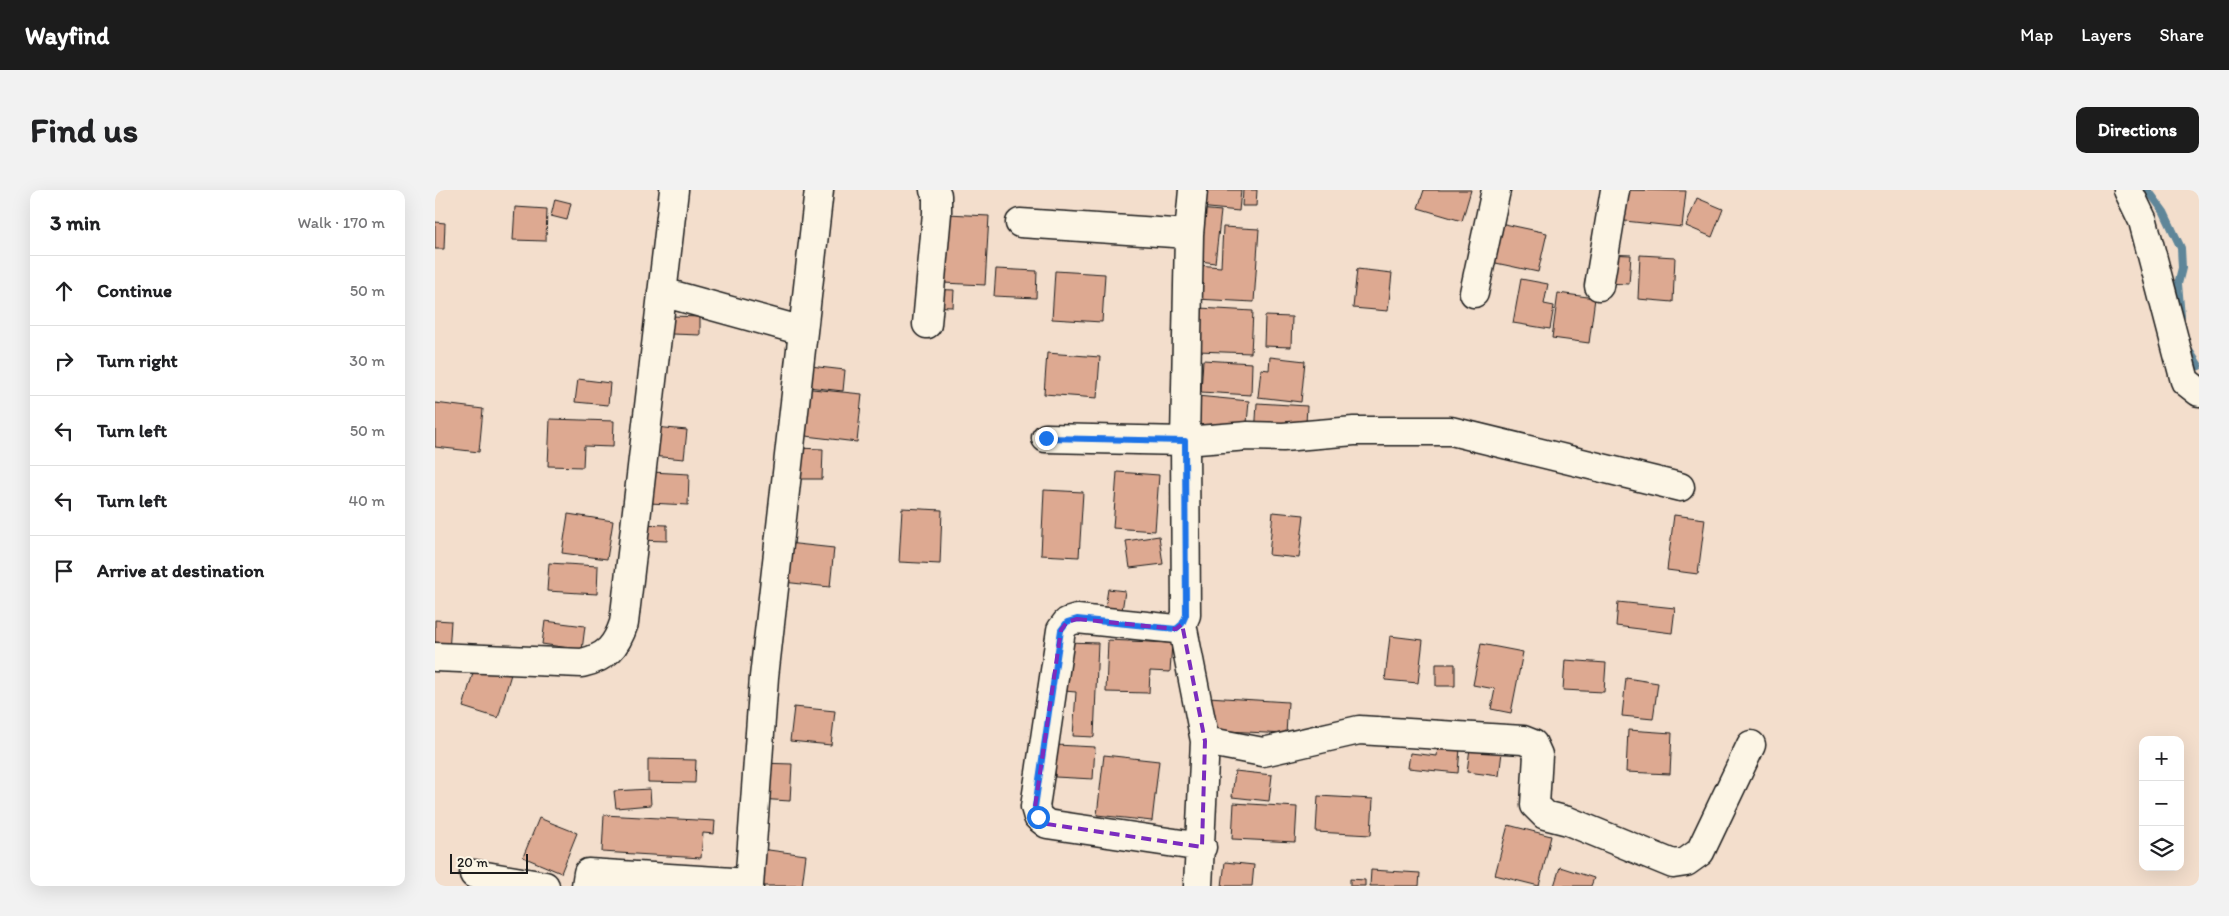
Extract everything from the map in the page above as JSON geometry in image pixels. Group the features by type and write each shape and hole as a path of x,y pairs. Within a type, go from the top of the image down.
{"street":[{"path":"435,657 583,663 594,660 608,652 618,641 624,623 674,190"},
{"path":"579,885 588,873 749,885 764,677 819,190"},
{"path":"927,324 937,213 937,195 935,190"},
{"path":"1193,190 1189,234 1185,441 1186,615 1182,624 1176,629 1077,619 1067,622 1061,630 1035,807 1038,817 1047,824 1202,847"},
{"path":"1474,293 1496,190"},
{"path":"1599,286 1615,190"},
{"path":"2128,190 2143,221 2185,381 2199,392"},
{"path":"1020,224 1189,234"},
{"path":"662,292 803,331"},
{"path":"1046,438 1185,441 1248,436 1283,437 1354,432 1451,431 1680,487"},
{"path":"1182,624 1205,741 1199,886"},
{"path":"1205,741 1263,752 1359,730 1523,740 1533,744 1538,756 1535,805 1545,815 1568,821 1673,864 1686,862 1700,852 1751,746"},
{"path":"474,874 545,886"}],"highlighted area":[{"path":"1077,619 1176,629 1182,624 1205,741 1202,847 1047,824 1038,817 1035,807 1061,630 1067,622"}],"building":[{"path":"1201,190 1241,190 1239,211 1199,207"},
{"path":"1243,190 1257,190 1256,206 1242,206"},
{"path":"1424,190 1471,190 1462,221 1418,208"},
{"path":"1618,190 1686,191 1682,227 1615,220"},
{"path":"1697,198 1723,209 1712,237 1686,226"},
{"path":"555,199 571,203 567,220 551,216"},
{"path":"515,207 547,209 546,241 513,240"},
{"path":"1198,209 1221,211 1215,263 1193,260"},
{"path":"926,213 989,216 985,285 922,282"},
{"path":"435,222 445,223 444,249 435,249"},
{"path":"1500,223 1547,233 1538,272 1491,262"},
{"path":"1223,227 1259,229 1254,302 1196,299 1197,265 1221,267"},
{"path":"1605,254 1631,255 1629,284 1604,283"},
{"path":"1640,255 1675,257 1673,302 1638,299"},
{"path":"996,269 1037,271 1036,298 994,296"},
{"path":"1357,269 1392,273 1388,311 1353,308"},
{"path":"1055,271 1105,274 1102,322 1052,319"},
{"path":"1521,279 1548,284 1544,304 1554,306 1550,329 1513,323"},
{"path":"923,289 954,290 953,307 922,306"},
{"path":"1558,293 1595,298 1589,343 1552,338"},
{"path":"1199,308 1253,311 1251,353 1197,351"},
{"path":"672,316 700,317 700,335 672,334"},
{"path":"1265,316 1292,317 1291,347 1264,346"},
{"path":"1047,353 1100,357 1097,398 1044,394"},
{"path":"1270,357 1305,361 1301,402 1258,397 1261,369 1269,370"},
{"path":"1203,360 1252,363 1251,395 1201,392"},
{"path":"810,366 845,370 843,391 808,387"},
{"path":"578,379 610,383 608,405 575,402"},
{"path":"802,388 862,394 857,442 797,435"},
{"path":"1197,396 1249,401 1245,446 1195,426"},
{"path":"435,403 483,409 479,452 435,447"},
{"path":"1257,403 1307,406 1305,440 1255,436"},
{"path":"550,419 614,421 613,447 584,446 583,467 548,466"},
{"path":"655,427 687,430 684,459 651,456"},
{"path":"796,448 823,449 822,479 795,479"},
{"path":"651,472 689,474 688,505 649,503"},
{"path":"1117,472 1159,475 1155,531 1113,528"},
{"path":"1044,490 1083,492 1079,557 1041,555"},
{"path":"902,508 942,510 940,564 899,562"},
{"path":"1273,512 1304,515 1299,558 1269,555"},
{"path":"568,514 613,521 607,559 562,553"},
{"path":"1674,515 1705,519 1698,574 1667,570"},
{"path":"638,524 667,525 667,541 637,540"},
{"path":"1159,536 1163,564 1130,568 1126,541"},
{"path":"787,543 834,548 830,587 783,582"},
{"path":"549,563 598,566 597,594 547,591"},
{"path":"1108,589 1125,591 1122,611 1105,609"},
{"path":"1618,602 1675,608 1672,633 1616,626"},
{"path":"435,620 451,621 449,653 435,653"},
{"path":"545,621 585,626 582,650 542,644"},
{"path":"1390,636 1423,640 1418,683 1385,680"},
{"path":"1108,640 1172,643 1170,672 1150,671 1149,693 1106,692"},
{"path":"1066,642 1098,643 1094,737 1073,736 1076,692 1064,691"},
{"path":"1481,644 1523,652 1511,713 1491,709 1495,689 1473,685"},
{"path":"1565,660 1606,663 1604,692 1563,690"},
{"path":"476,663 511,674 498,718 463,707"},
{"path":"1436,664 1455,664 1455,686 1436,686"},
{"path":"1626,678 1658,683 1653,719 1622,716"},
{"path":"1208,697 1288,702 1286,734 1206,730"},
{"path":"794,707 835,711 831,745 790,741"},
{"path":"1628,730 1672,733 1670,774 1626,772"},
{"path":"1056,745 1095,747 1093,779 1055,777"},
{"path":"1438,745 1460,748 1458,773 1408,768 1410,753 1437,756"},
{"path":"1470,748 1502,752 1499,776 1467,772"},
{"path":"1104,755 1159,761 1152,821 1097,815"},
{"path":"648,759 696,760 695,783 648,782"},
{"path":"760,763 792,764 790,801 758,799"},
{"path":"1235,771 1272,775 1269,801 1232,797"},
{"path":"650,789 651,805 616,808 614,791"},
{"path":"1318,796 1373,799 1371,835 1316,832"},
{"path":"1234,803 1297,807 1295,842 1232,839"},
{"path":"604,815 715,821 714,834 703,833 701,858 602,852"},
{"path":"539,818 577,833 561,873 523,857"},
{"path":"1508,825 1551,836 1539,886 1495,875"},
{"path":"761,849 806,855 802,886 760,886"},
{"path":"1225,862 1254,865 1252,886 1222,886"},
{"path":"1560,867 1594,878 1591,886 1554,886"},
{"path":"1371,870 1420,873 1419,886 1370,886"},
{"path":"1350,879 1365,880 1365,886 1350,886"}],"waterway":[{"path":"2148,190 2164,212 2181,248 2182,268 2178,284 2181,316"},
{"path":"2188,349 2199,366"}],"route":[{"path":"1038,817 1035,807 1061,630 1067,622 1077,619 1176,629 1182,624 1186,615 1185,441 1046,438"}]}
